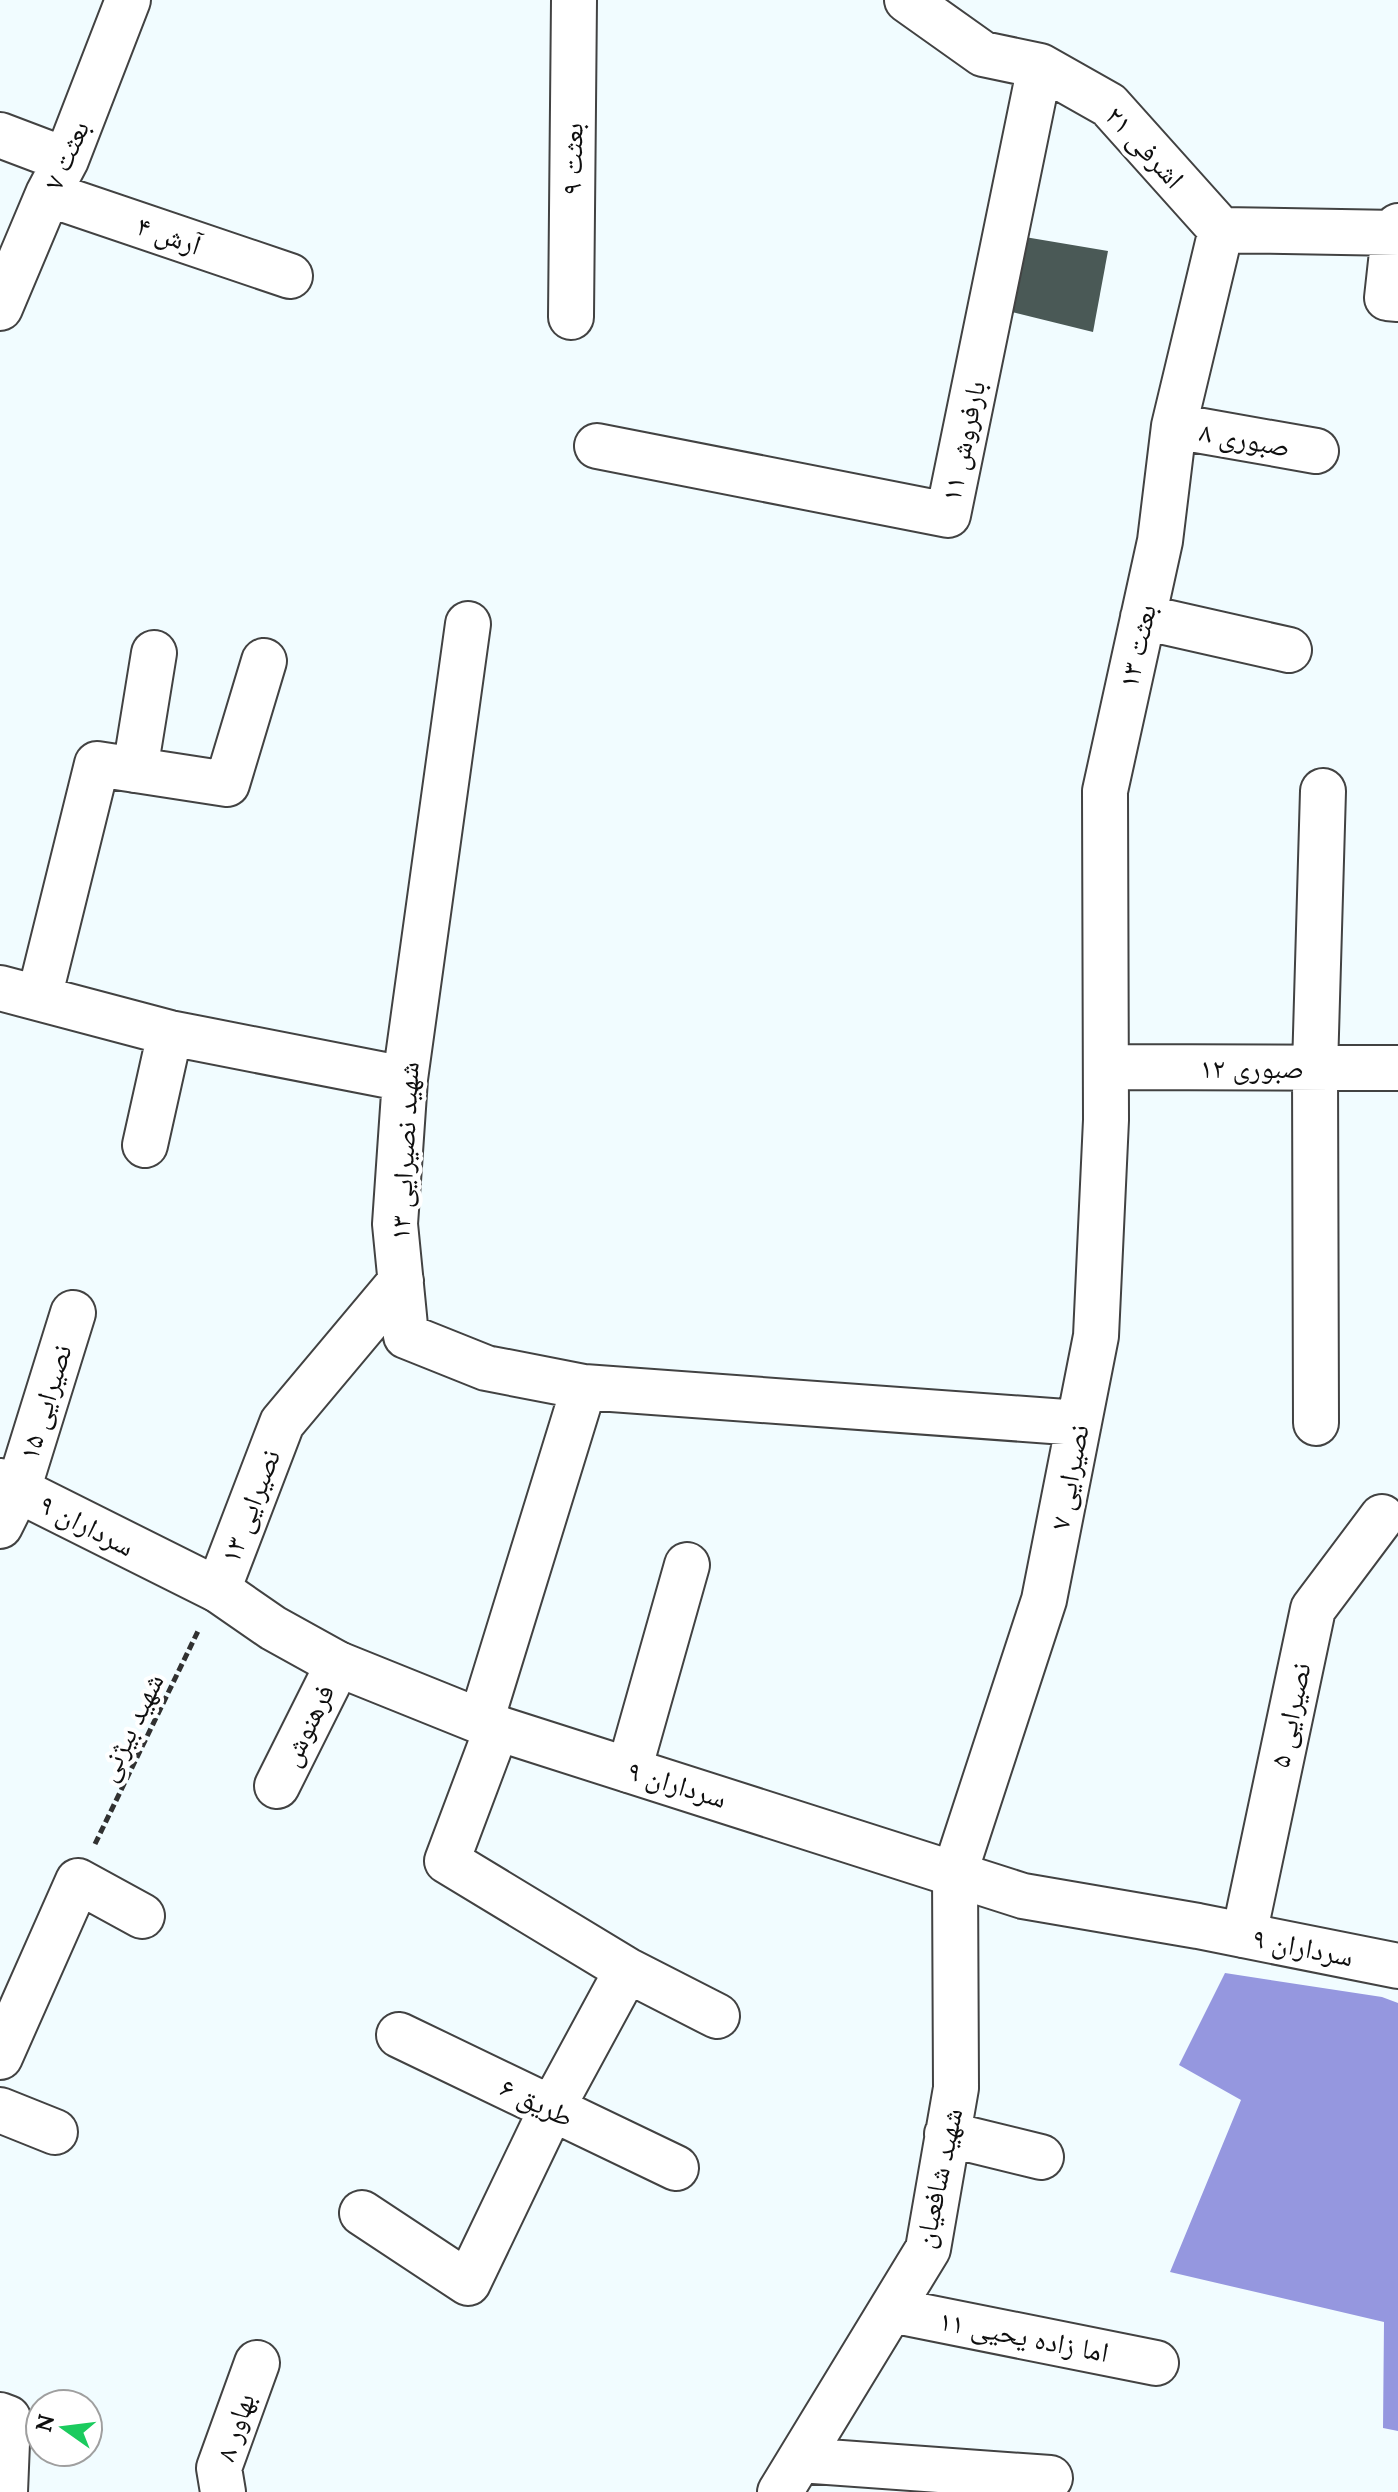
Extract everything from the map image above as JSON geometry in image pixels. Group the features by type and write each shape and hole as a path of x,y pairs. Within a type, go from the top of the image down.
{"street":[{"name":"بعثت ۷","path":"0,308 128,0"},
{"name":"بعثت ۹","path":"571,317 574,0"},
{"name":"اشرفی ۲۱","path":"907,0 983,54 1040,66 1109,105 1221,230"},
{"name":"بارفروش ۱۱","path":"597,446 948,515 1040,66"},
{"name":"آرش ۴","path":"0,135 57,177 290,276"},
{"path":"1221,230 1397,231 1387,298 1398,299"},
{"name":"بعثت ۱۳","path":"1106,1067 1105,791 1160,541 1174,426 1221,230"},
{"name":"صبوری ۸","path":"1174,426 1316,451"},
{"path":"1143,617 1289,650"},
{"name":"شهید نصیرایی ۱۳","path":"468,624 405,1079 395,1224 406,1336 486,1368 584,1387 1079,1423"},
{"path":"135,770 154,653"},
{"path":"264,661 227,784 97,764 20,993 170,1033 405,1079"},
{"path":"1316,1423 1315,1068 1323,791"},
{"path":"145,1145 170,1033"},
{"name":"صبوری ۱۲","path":"1106,1067 1398,1068"},
{"name":"نصیرایی ۷","path":"955,1872 1044,1600 1096,1336 1106,1067"},
{"name":"نصیرایی ۱۳","path":"218,1590 282,1423 401,1281"},
{"name":"نصیرایی ۱۵","path":"6,1499 73,1313"},
{"path":"584,1387 489,1725 447,1861 627,1970 717,2016"},
{"name":"سرداران ۹","path":"6,1499 218,1590 273,1628 338,1664 489,1725 1023,1896 1398,1966"},
{"name":"نصیرایی ۵","path":"1244,1935 1313,1609 1382,1517"},
{"path":"629,1770 687,1565"},
{"name":"فرهنوش","path":"277,1786 338,1664"},
{"name":"شهید شافعیان","path":"790,2476 928,2249 956,2088 955,1872"},
{"path":"0,2057 78,1881 142,1916"},
{"path":"362,2213 468,2283 551,2110 627,1970"},
{"name":"طریق ۶","path":"399,2035 676,2168"},
{"path":"0,2110 55,2132"},
{"path":"947,2134 1041,2157"},
{"name":"اما زاده یحیی ۱۱","path":"891,2310 1156,2363"},
{"name":"بهاور ۸","path":"223,2492 219,2468 257,2363"},
{"path":"0,2415 8,2418 5,2492"},
{"path":"790,2476 1050,2478"}],"path":[{"name":"شهید بیژنی","path":"78,1881 218,1590"}],"shaded area":[{"path":"1225,1973 1382,1997 1398,2003 1398,2431 1383,2428 1384,2322 1170,2272 1241,2100 1179,2065"}],"building":[{"path":"1007,234 1108,251 1093,332 1000,309"}]}
